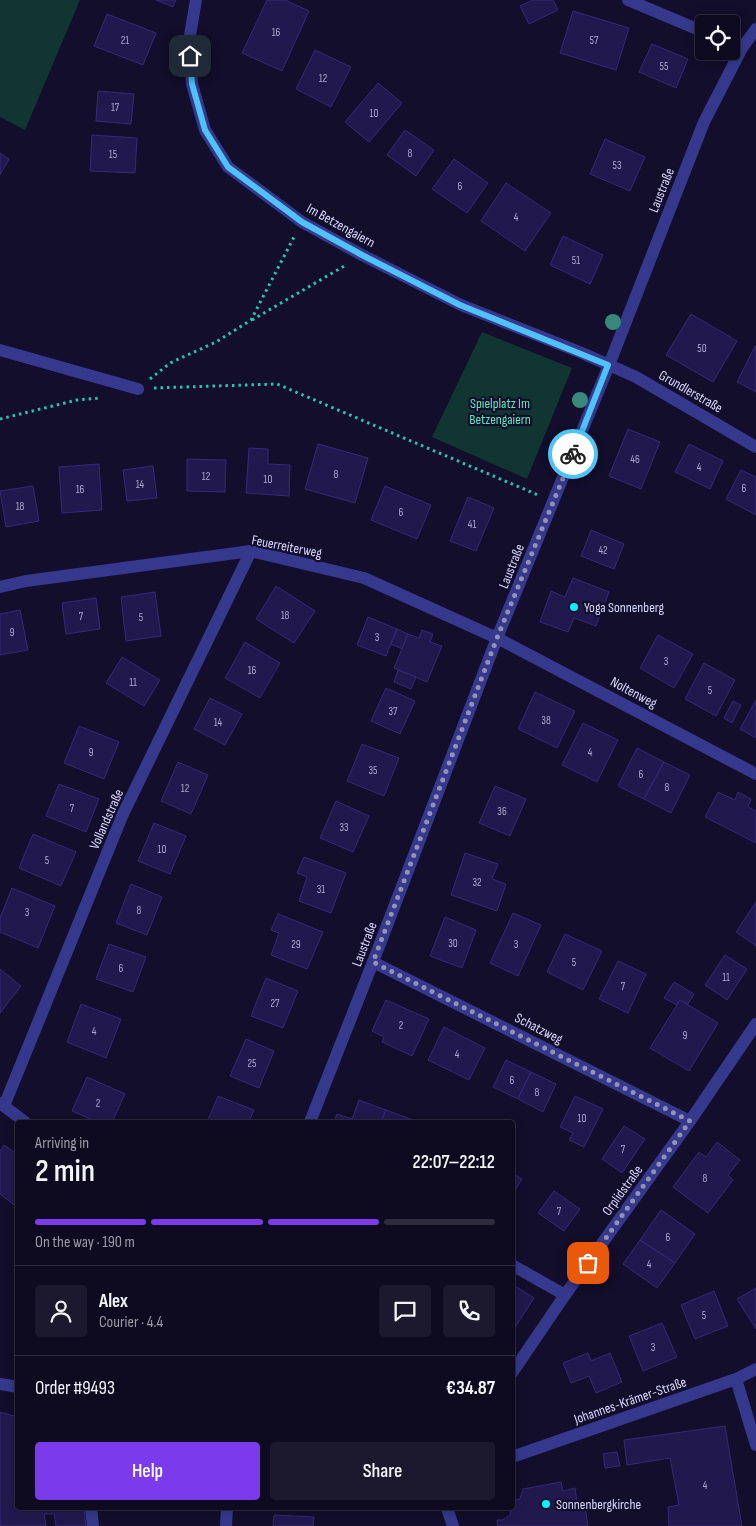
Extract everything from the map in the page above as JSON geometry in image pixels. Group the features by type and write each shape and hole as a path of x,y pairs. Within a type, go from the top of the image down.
{"street":[{"name":"Im Betzengaiern","path":"196,0 189,42 192,84 205,130 228,167 302,222 362,255 460,305 608,365"},
{"path":"628,0 695,28"},
{"name":"Laustraße","path":"740,43 756,30"},
{"name":"Laustraße","path":"311,1120 497,638 730,60"},
{"path":"0,350 138,388"},
{"name":"Grundlerstraße","path":"608,365 636,376 756,447"},
{"name":"Feuerreiterweg","path":"0,587 26,581 251,551 364,578 497,638"},
{"name":"Vollandstraße","path":"2,1104 123,814 251,551"},
{"name":"Noltenweg","path":"497,638 756,774"},
{"name":"Schatzweg","path":"373,962 690,1121"},
{"name":"Orplidstraße","path":"515,1369 565,1295 690,1121 756,1024"},
{"path":"2,1104 22,1120"},
{"path":"515,1267 565,1295"},
{"name":"Johannes-Krämer-Straße","path":"515,1456 736,1379 756,1369"},
{"path":"736,1379 756,1445"},
{"path":"0,1384 15,1386"},
{"path":"91,1510 93,1526"},
{"path":"226,1526 228,1510"},
{"path":"448,1510 453,1526"}],"path":[{"path":"252,320 302,222"},
{"path":"138,388 170,363 216,342 362,255"},
{"path":"138,388 277,384 553,502"},
{"path":"0,418 77,400 105,397"}],"green space":[{"path":"0,0 80,0 25,130 0,117"},
{"name":"Spielplatz Im Betzengaiern","path":"482,332 572,368 527,479 432,437"}],"building":[{"path":"156,0 176,0 173,7"},
{"path":"267,0 285,0 309,11 282,71 242,53"},
{"path":"533,0 553,0 558,10 529,24 520,6"},
{"path":"573,11 629,28 616,70 560,53"},
{"path":"107,14 156,33 143,65 94,46"},
{"path":"652,44 688,59 676,88 639,72"},
{"path":"315,50 351,67 331,107 296,89"},
{"path":"378,83 402,103 369,142 345,122"},
{"path":"98,91 134,94 131,124 96,121"},
{"path":"405,130 434,150 416,176 387,155"},
{"path":"92,135 137,138 135,173 90,171"},
{"path":"605,139 645,157 630,191 590,174"},
{"path":"0,153 9,159 0,175"},
{"path":"454,159 488,183 467,213 432,189"},
{"path":"506,183 551,213 525,251 481,221"},
{"path":"563,236 603,255 590,284 550,265"},
{"path":"691,314 737,341 713,382 666,355"},
{"path":"756,346 756,392 737,382"},
{"path":"628,429 660,442 641,489 609,476"},
{"path":"318,444 368,458 355,503 305,489"},
{"path":"689,444 723,461 710,489 675,472"},
{"path":"249,448 268,449 268,464 290,465 289,496 246,493"},
{"path":"187,459 226,460 225,492 187,491"},
{"path":"99,464 102,510 62,513 59,467"},
{"path":"153,466 157,498 127,501 123,470"},
{"path":"741,470 756,477 756,515 726,499"},
{"path":"33,486 39,521 6,527 0,491"},
{"path":"385,486 431,505 417,539 371,520"},
{"path":"468,497 494,508 476,551 450,541"},
{"path":"591,530 624,544 614,569 581,556"},
{"name":"Yoga Sonnenberg","path":"573,578 609,592 596,626 574,618 568,632 540,622 551,591 565,597"},
{"path":"276,586 315,611 294,643 256,619"},
{"path":"155,592 161,636 126,641 121,597"},
{"path":"96,598 100,629 66,634 62,603"},
{"path":"20,610 28,650 0,655 0,614"},
{"path":"368,617 397,629 386,656 357,645"},
{"path":"397,629 408,634 402,649 391,644"},
{"path":"422,630 433,634 430,642 442,646 427,682 394,668 408,634 419,638"},
{"path":"658,635 693,654 674,688 640,668"},
{"path":"245,642 280,663 260,698 225,678"},
{"path":"122,657 160,680 144,706 106,683"},
{"path":"704,663 735,680 716,716 685,699"},
{"path":"398,670 416,677 411,689 394,682"},
{"path":"386,688 415,701 400,734 371,721"},
{"path":"535,692 575,711 557,748 518,729"},
{"path":"210,698 242,714 225,745 194,729"},
{"path":"756,700 756,738 740,729"},
{"path":"733,701 741,705 732,723 724,718"},
{"path":"583,723 618,740 597,782 562,765"},
{"path":"79,726 119,742 104,779 64,763"},
{"path":"362,744 399,758 384,796 347,781"},
{"path":"637,748 664,762 644,799 618,786"},
{"path":"178,762 208,775 191,814 161,801"},
{"path":"664,762 690,775 671,813 644,799"},
{"path":"59,784 99,799 86,832 46,816"},
{"path":"495,786 526,799 510,836 479,823"},
{"path":"718,792 735,800 738,792 751,799 748,807 756,811 756,843 705,817"},
{"path":"336,801 369,816 353,852 320,838"},
{"path":"154,823 186,836 170,874 138,861"},
{"path":"33,834 76,852 61,886 19,868"},
{"path":"465,853 498,864 492,879 506,884 497,911 451,895"},
{"path":"304,857 346,873 331,913 299,901 307,877 297,873"},
{"path":"131,884 162,897 147,935 116,923"},
{"path":"12,888 55,906 38,948 0,932 0,918"},
{"path":"756,902 756,946 736,932"},
{"path":"513,913 541,925 518,976 490,963"},
{"path":"278,914 323,932 307,969 271,955 279,933 271,930"},
{"path":"445,917 476,930 462,968 430,956"},
{"path":"565,934 602,951 583,990 547,972"},
{"path":"109,944 146,957 133,992 96,979"},
{"path":"725,955 747,969 727,1000 705,985"},
{"path":"618,961 646,974 628,1013 599,999"},
{"path":"0,969 21,986 0,1013"},
{"path":"266,978 298,991 283,1028 251,1016"},
{"path":"674,982 694,994 688,1004 680,1000 677,1005 664,998"},
{"path":"386,1000 429,1019 412,1056 382,1042 384,1037 372,1031"},
{"path":"680,1000 718,1023 689,1071 650,1048"},
{"path":"81,1004 121,1019 106,1058 67,1042"},
{"path":"444,1027 485,1048 469,1080 428,1060"},
{"path":"246,1039 274,1051 259,1088 230,1076"},
{"path":"506,1060 531,1072 518,1099 493,1087"},
{"path":"531,1072 556,1084 543,1112 518,1099"},
{"path":"87,1077 125,1094 113,1120 92,1120 72,1111"},
{"path":"218,1096 254,1110 250,1120 208,1120"},
{"path":"575,1096 603,1109 584,1147 569,1140 573,1133 560,1127"},
{"path":"359,1100 386,1110 382,1120 352,1120"},
{"path":"386,1110 413,1120 382,1120"},
{"path":"337,1114 352,1119 352,1120 335,1120"},
{"path":"624,1126 645,1139 622,1173 602,1159"},
{"path":"717,1142 740,1160 728,1175 733,1180 708,1213 673,1187 699,1152 706,1157"},
{"path":"4,1145 15,1153 15,1206 0,1194 0,1151"},
{"path":"515,1175 522,1179 515,1190"},
{"path":"554,1191 580,1209 564,1231 538,1213"},
{"path":"661,1210 695,1234 675,1263 640,1240"},
{"path":"640,1240 675,1263 657,1288 623,1264"},
{"path":"515,1286 534,1298 515,1327"},
{"path":"756,1288 756,1329 737,1299"},
{"path":"714,1291 728,1326 695,1339 681,1305"},
{"path":"662,1323 677,1357 643,1371 629,1336"},
{"path":"588,1353 591,1361 610,1353 622,1382 596,1393 589,1376 571,1383 563,1363"},
{"path":"0,1412 15,1416 15,1510 84,1510 86,1526 56,1526 54,1514 44,1514 46,1526 0,1526"},
{"path":"725,1426 742,1526 669,1526 668,1507 679,1505 670,1458 627,1465 624,1440"},
{"path":"617,1452 620,1466 605,1468 603,1454"},
{"name":"Sonnenbergkirche","path":"561,1482 563,1491 575,1488 578,1509 585,1507 588,1526 498,1526 497,1520 503,1520 511,1514 510,1510 515,1510 515,1502 520,1499 523,1489"},
{"path":"274,1515 314,1517 313,1526 273,1526"}],"way so far":[{"path":"573,454 497,638 373,962 690,1121 588,1263"}],"place":[{"name":"Yoga Sonnenberg","path":"574,607"},
{"name":"Sonnenbergkirche","path":"546,1504"}],"route":[{"path":"190,56 192,84 205,130 228,167 302,222 460,305 608,365 573,454"}]}
